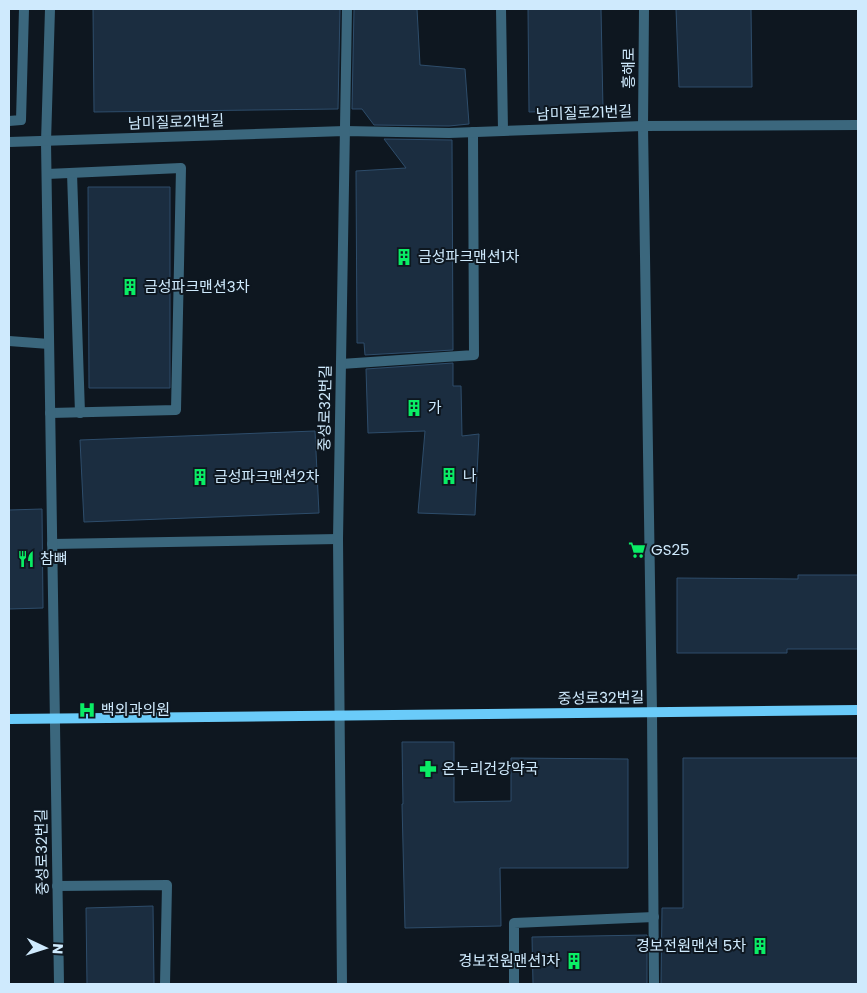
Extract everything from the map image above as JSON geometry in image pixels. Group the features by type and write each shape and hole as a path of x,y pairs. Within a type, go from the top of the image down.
{"street":[{"path":"9,121 21,120 24,9"},
{"name":"중성로32번길","path":"50,9 46,142 59,984"},
{"path":"345,131 347,9"},
{"path":"501,9 503,131"},
{"name":"흥해로","path":"643,126 644,9"},
{"name":"남미질로21번길","path":"9,142 345,131 473,132 643,126 858,126"},
{"name":"남미질로21번길","path":"643,126 646,286"},
{"name":"중성로32번길","path":"342,984 338,539 345,131"},
{"path":"341,364 474,355 473,132"},
{"path":"47,174 181,168 176,410 50,413"},
{"path":"72,173 80,413"},
{"name":"중성로32번길","path":"646,286 652,712"},
{"path":"9,341 49,344"},
{"path":"52,544 338,539"},
{"name":"중성로32번길","path":"9,719 858,710"},
{"path":"652,712 654,984"},
{"path":"57,886 167,885 165,984"},
{"path":"514,984 514,923 654,917"}],"building":[{"path":"93,9 340,9 338,109 94,112"},
{"path":"354,9 417,9 420,65 465,69 469,124 449,126 374,125 362,109 352,109"},
{"path":"528,9 601,9 603,110 529,112"},
{"path":"676,9 751,9 752,87 679,87"},
{"name":"금성파크맨션1차","path":"384,139 452,140 453,350 365,355 364,343 357,343 356,171 406,168"},
{"name":"금성파크맨션3차","path":"88,187 170,187 170,388 89,388"},
{"path":"453,363 453,386 461,386 462,436 479,434 475,515 418,513 425,431 368,433 366,369"},
{"name":"금성파크맨션2차","path":"315,431 319,513 84,522 80,440"},
{"name":"참뼈","path":"42,509 43,608 9,609 9,510"},
{"path":"798,575 858,575 858,649 787,649 787,653 677,653 677,578 798,579"},
{"path":"402,742 454,742 454,802 511,801 511,758 628,759 628,868 500,868 501,926 405,928"},
{"path":"683,758 858,758 858,984 661,984 662,908 683,908"},
{"path":"153,906 154,984 87,984 86,908"},
{"name":"경보전원맨션1차","path":"647,935 647,984 533,984 532,937"}],"place":[{"name":"금성파크맨션1차","path":"404,257"},
{"name":"금성파크맨션3차","path":"130,287"},
{"name":"가","path":"414,408"},
{"name":"나","path":"449,476"},
{"name":"금성파크맨션2차","path":"200,477"},
{"name":"GS25","path":"637,550"},
{"name":"참뼈","path":"26,559"},
{"name":"백외과의원","path":"87,710"},
{"name":"온누리건강약국","path":"428,769"},
{"name":"경보전원맨션 5차","path":"760,946"},
{"name":"경보전원맨션1차","path":"574,961"}]}
